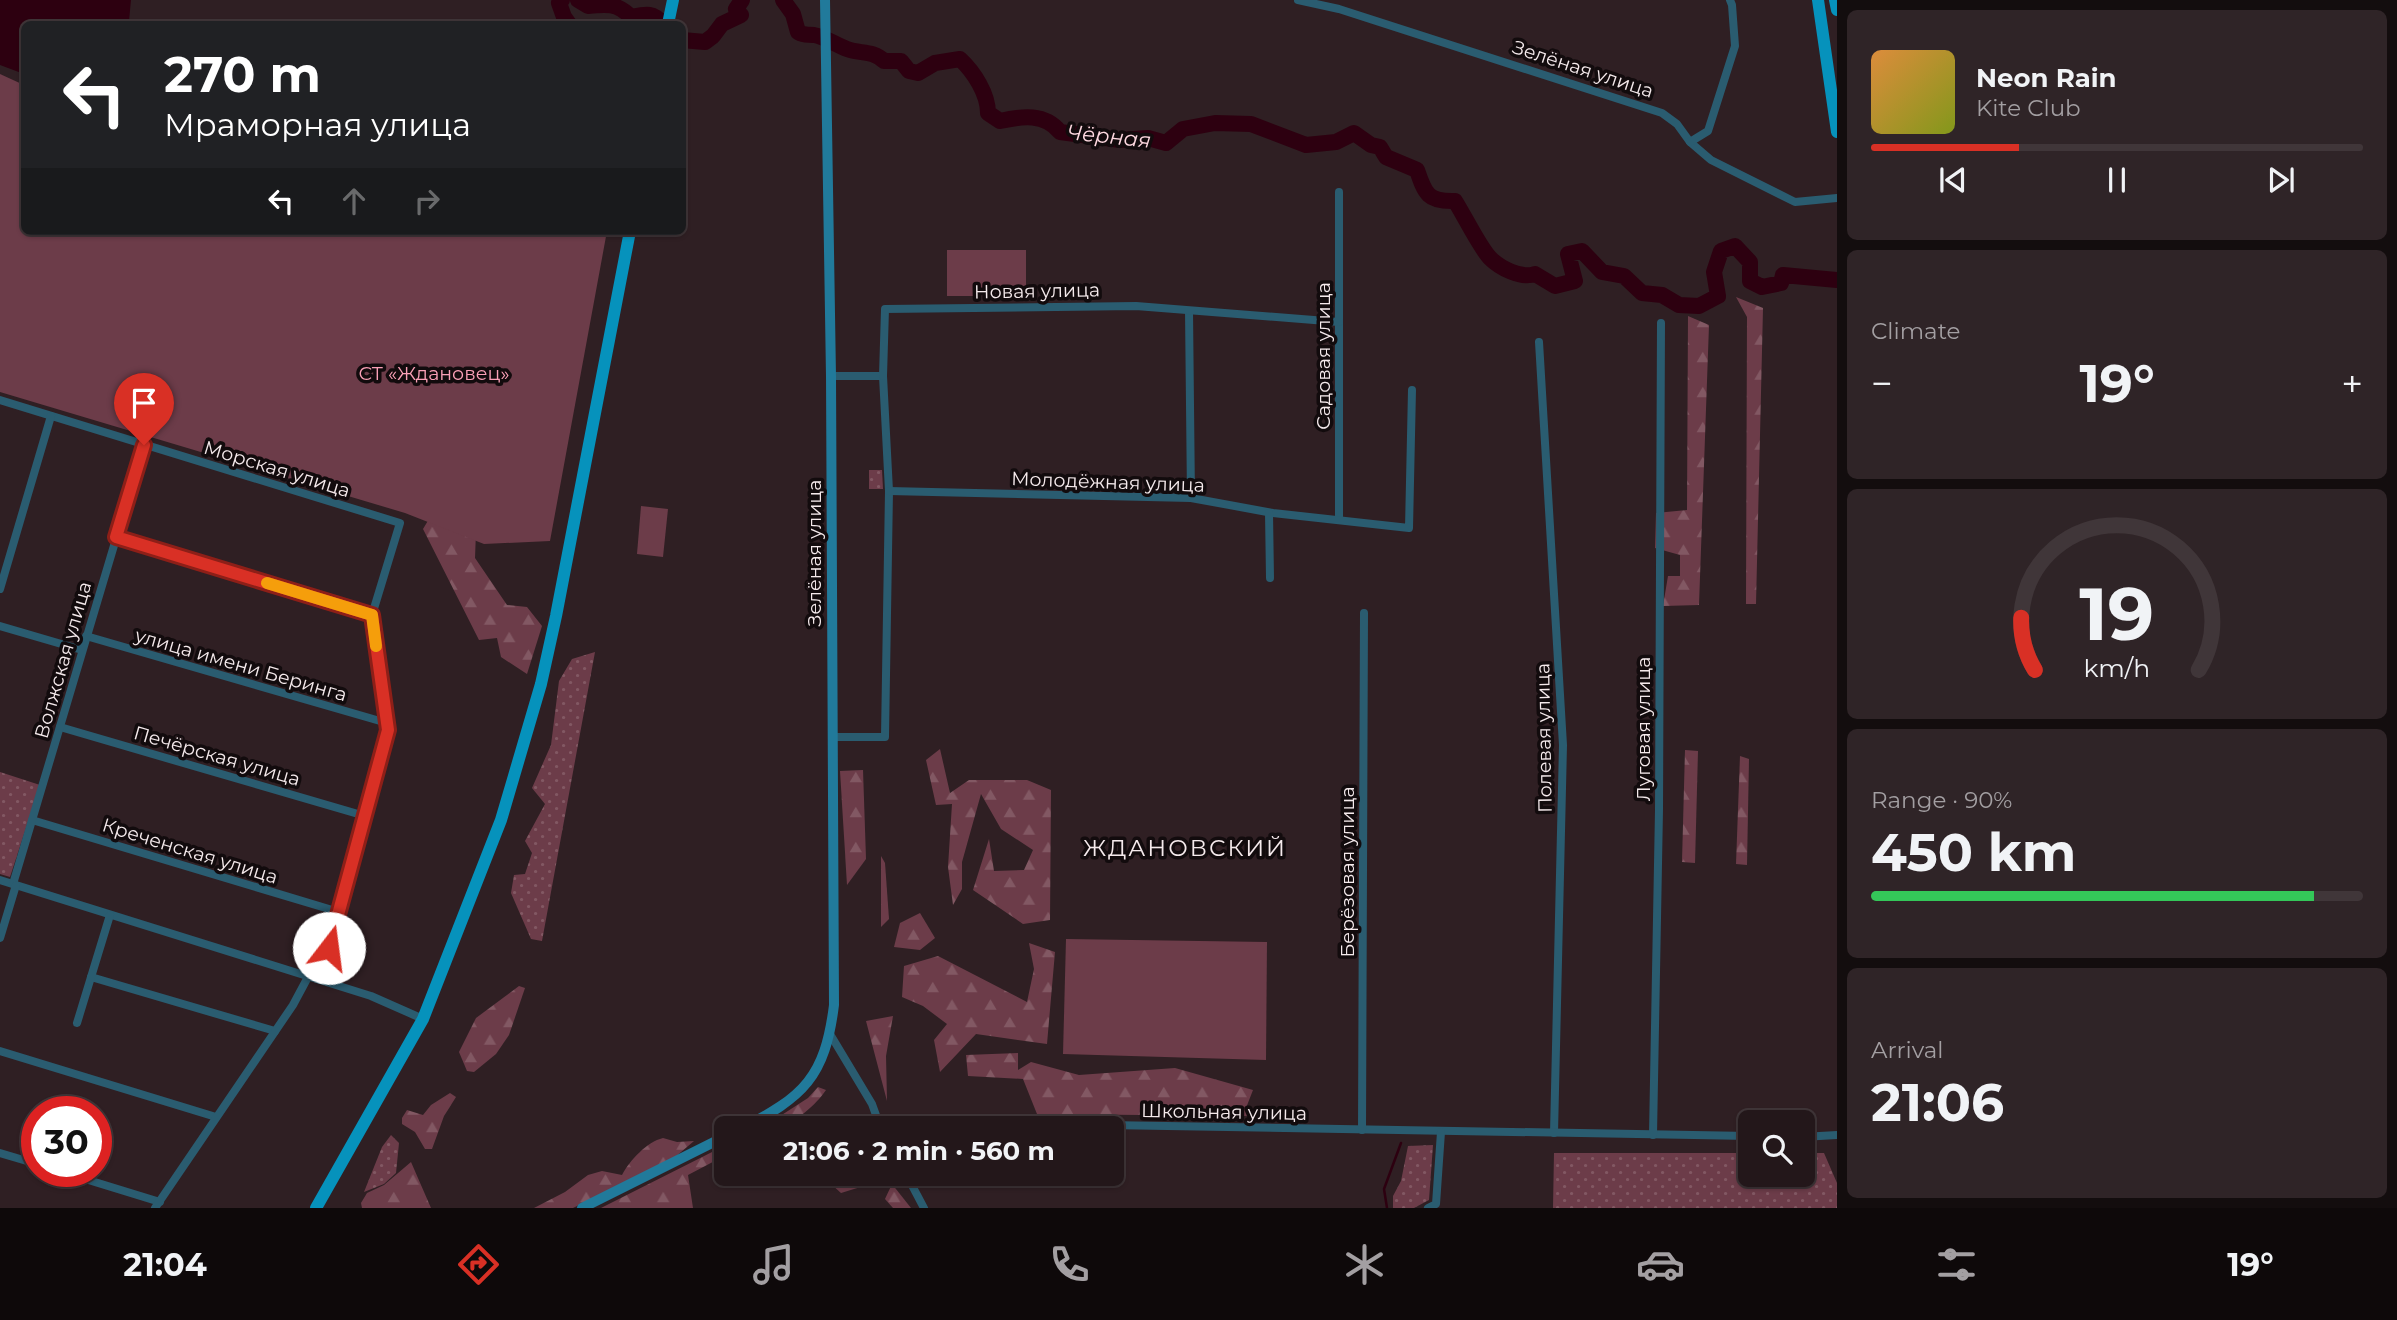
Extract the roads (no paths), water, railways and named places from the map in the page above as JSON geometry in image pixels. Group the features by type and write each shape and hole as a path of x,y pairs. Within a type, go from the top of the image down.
{"main road":[{"path":"1818,0 1837,132"},
{"path":"1835,0 1837,10"},
{"path":"669,21 672,3"},
{"path":"316,1208 424,1019 501,820 541,684 628,235"}],"street":[{"name":"Зелёная улица","path":"764,1116 800,1092 820,1066 830,1034 834,1004 831,376 825,0"},
{"name":"Зелёная улица","path":"1298,0 1339,9 1662,113 1677,124 1690,142 1711,160 1795,202 1837,198"},
{"path":"1690,142 1709,131 1735,46 1730,0"},
{"name":"Садовая улица","path":"1339,192 1339,520"},
{"name":"Новая улица","path":"883,376 884,309 1136,306 1339,322"},
{"path":"1189,311 1191,498"},
{"name":"Луговая улица","path":"1653,1135 1659,810 1661,323"},
{"name":"Полевая улица","path":"1539,342 1563,745 1554,1133"},
{"path":"831,376 883,376 888,491 885,737 832,737"},
{"name":"Молодёжная улица","path":"888,491 1191,498 1269,513 1409,528 1412,390"},
{"name":"Морская улица","path":"0,400 400,523 372,615"},
{"path":"0,589 51,416"},
{"name":"Волжская улица","path":"0,938 32,820 144,445"},
{"path":"1269,513 1270,578"},
{"path":"116,537 372,615 388,730 320,980"},
{"name":"Берёзовая улица","path":"1362,1130 1364,613"},
{"path":"0,626 82,650"},
{"name":"улица имени Беринга","path":"86,636 387,723"},
{"name":"Печёрская улица","path":"60,727 365,816"},
{"name":"Креченская улица","path":"32,820 339,912"},
{"path":"0,880 371,996 424,1019"},
{"path":"77,1023 110,915"},
{"path":"91,977 275,1031"},
{"path":"106,1187 158,1205 275,1031 308,977"},
{"path":"830,1034 876,1116"},
{"path":"0,1051 216,1117"},
{"name":"Школьная улица","path":"1124,1126 1738,1136"},
{"path":"1429,1208 1436,1204 1441,1132"},
{"path":"1815,1136 1837,1135"},
{"path":"582,1208 714,1142"},
{"path":"0,1153 21,1159"},
{"path":"912,1186 924,1208"}],"waterway":[{"name":"Чёрная","path":"562,0 559,3 567,21"},
{"name":"Чёрная","path":"578,0 588,6 616,7 631,17 645,15 660,21"},
{"name":"Чёрная","path":"686,40 705,42 722,24 741,15 736,9 742,0"},
{"name":"Чёрная","path":"783,0 793,14 798,32 875,55 884,61 901,61 909,71 918,73 935,63 960,59 979,84 986,98 988,113 1000,121 1033,118 1047,122 1060,132 1120,140 1148,138 1166,143 1183,129 1215,123 1251,124 1306,145 1336,142 1354,133 1371,145 1380,147 1386,157 1417,170 1425,191 1433,198 1455,201 1494,262 1517,274 1535,274 1555,286 1575,281 1568,254 1582,251 1602,272 1624,276 1642,293 1662,295 1679,305 1699,306 1718,296 1714,272 1721,251 1735,246 1750,262 1750,281 1762,287 1781,283 1783,275 1837,280"},
{"path":"1387,1208 1384,1189 1401,1143"}],"district":[{"name":"ЖДАНОВСКИЙ","path":"1185,848"}],"park label":[{"name":"СТ «Ждановец»","path":"434,373"}]}
